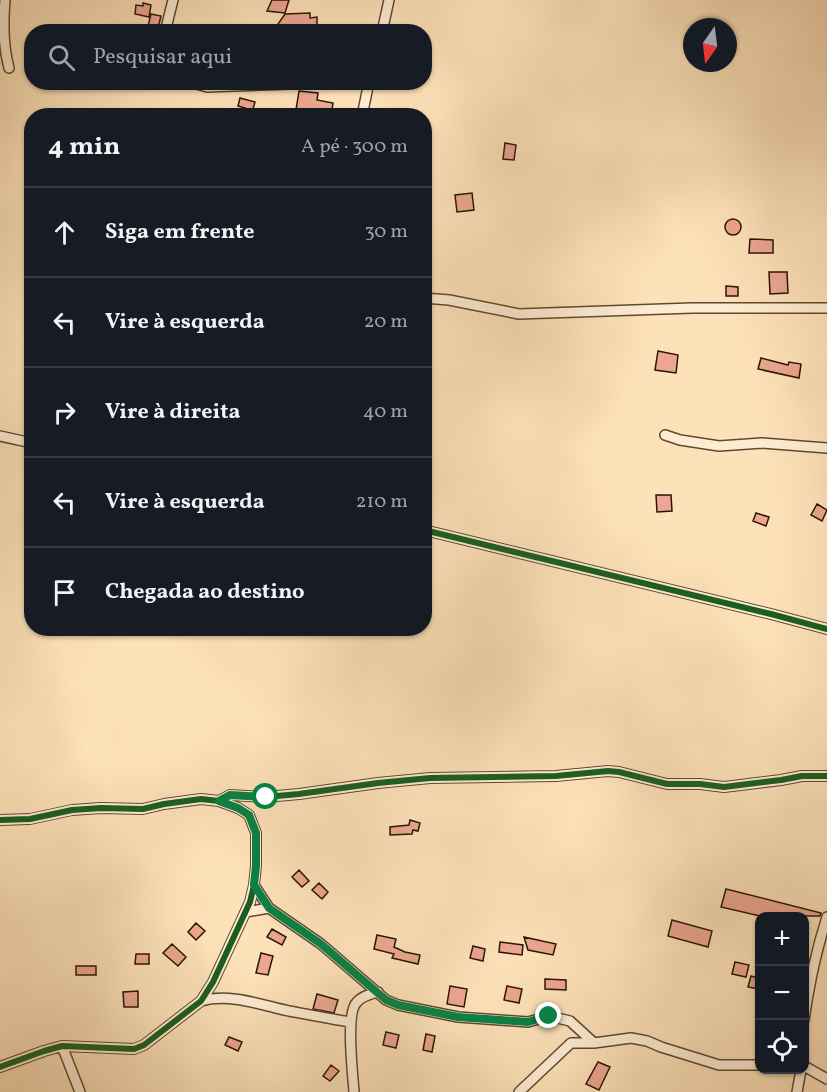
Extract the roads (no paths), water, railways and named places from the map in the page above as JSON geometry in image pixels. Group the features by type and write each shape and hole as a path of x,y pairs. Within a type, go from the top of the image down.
{"street":[{"path":"5,0 4,52 9,68"},
{"path":"167,24 173,0"},
{"path":"384,24 389,0"},
{"path":"364,108 367,90"},
{"path":"432,299 519,314 692,308 827,308"},
{"path":"664,435 719,446 762,443 827,448"},
{"path":"0,436 24,441"},
{"path":"432,532 827,629"},
{"path":"219,801 230,795 266,797 430,778 556,776 608,771 667,784 724,787 802,776 827,776"},
{"path":"0,820 30,819 72,810 142,809 201,800 219,801 238,808 249,815 256,833 254,885 246,912 213,982 201,1001 144,1045 134,1049 62,1046 0,1067"},
{"path":"254,885 269,908 321,944 386,1000 398,1005 458,1017 528,1022 549,1016 570,1021 594,1043"},
{"path":"246,912 269,908"},
{"path":"809,988 827,917"},
{"path":"354,1092 350,1022 352,1009 356,1002 367,995 378,992"},
{"path":"201,1001 213,998 234,999 350,1022"},
{"path":"519,1092 571,1043 594,1043 631,1038 647,1041 719,1065 755,1065"},
{"path":"62,1046 80,1092"},
{"path":"809,1069 827,1079"},
{"path":"815,1072 827,1070"},
{"path":"797,1092 800,1074"}]}
